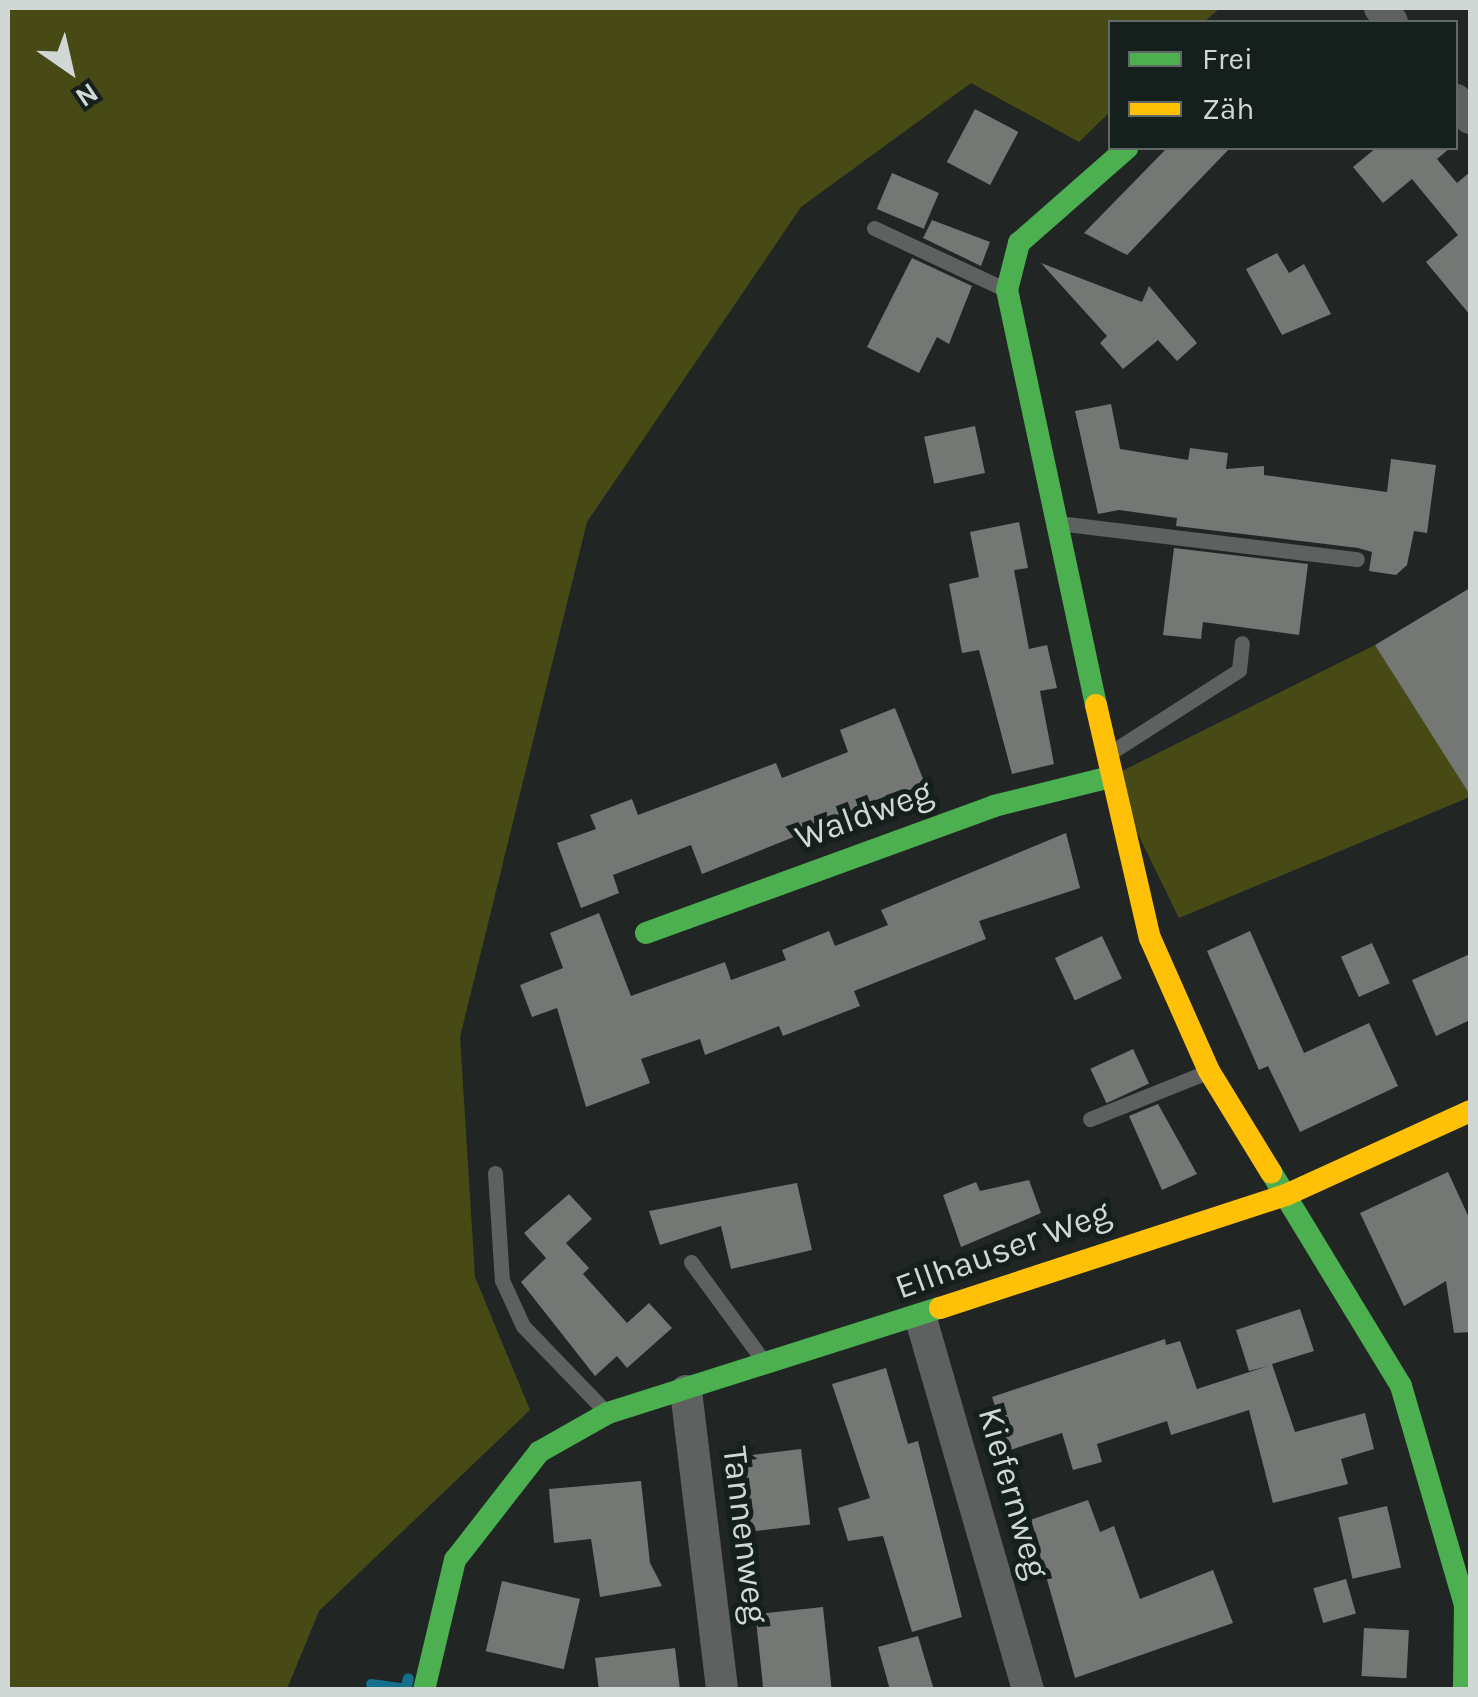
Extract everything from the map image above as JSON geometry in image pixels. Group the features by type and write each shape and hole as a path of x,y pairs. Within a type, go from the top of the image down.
{"street":[{"path":"1125,150 1019,243 1007,290 1053,522 1150,938 1209,1071 1401,1386 1466,1605 1464,1690"},
{"name":"Waldweg","path":"646,933 1108,767"},
{"name":"Ellhauser Weg","path":"424,1690 455,1560 539,1452 608,1413 921,1320 960,1296 1286,1195 1470,1111"},
{"name":"Kiefernweg","path":"921,1320 1028,1690"},
{"name":"Tannenweg","path":"686,1391 722,1690"}],"lane":[{"path":"874,228 1007,290"},
{"path":"1053,522 1357,559"},
{"path":"1108,767 1240,670 1242,643"},
{"path":"1090,1119 1209,1071"},
{"path":"495,1173 502,1280 522,1326 608,1413"},
{"path":"691,1262 766,1366"}],"green space":[{"path":"8,8 1220,8 1206,20 1108,20 1108,114 1079,142 971,83 801,207 587,522 460,1037 475,1277 530,1410 319,1611 287,1689 8,1689"},
{"path":"1375,645 1454,765 1470,756 1470,797 1179,918 1110,777"}],"building":[{"path":"975,109 1018,132 990,185 947,162"},
{"path":"1165,150 1228,150 1127,255 1084,233"},
{"path":"1374,150 1448,150 1437,159 1457,183 1470,172 1470,315 1426,262 1458,235 1412,179 1383,203 1353,167"},
{"path":"892,173 939,193 924,229 877,209"},
{"path":"932,220 990,242 981,266 923,238"},
{"path":"1277,253 1289,273 1304,264 1331,314 1282,335 1246,269"},
{"path":"912,258 972,286 949,344 937,337 919,373 867,347"},
{"path":"1041,263 1142,302 1149,286 1197,343 1177,361 1158,340 1123,369 1100,343 1107,336"},
{"path":"1111,404 1120,449 1188,460 1190,448 1228,453 1226,469 1264,466 1264,475 1387,492 1391,459 1436,465 1427,533 1414,531 1407,565 1396,575 1369,571 1372,552 1358,548 1176,526 1177,518 1119,510 1098,514 1075,411"},
{"path":"975,426 985,473 934,484 924,437"},
{"path":"1019,522 1028,568 1014,570 1029,649 1047,645 1057,688 1040,691 1054,764 1012,774 979,650 962,653 949,584 979,577 970,532"},
{"path":"1174,548 1308,564 1299,635 1203,622 1201,639 1163,635"},
{"path":"1470,588 1470,795 1375,645"},
{"path":"895,708 925,784 702,874 691,845 613,875 619,893 581,908 557,843 596,829 590,815 632,799 638,815 776,763 782,778 848,752 840,730"},
{"path":"1066,833 1080,888 979,921 986,939 854,991 860,1006 783,1036 779,1026 705,1055 700,1039 641,1059 650,1083 586,1107 557,1008 532,1017 520,985 563,968 550,933 599,913 631,996 725,962 731,980 786,960 782,950 829,931 835,946 888,925 881,910"},
{"path":"1250,931 1304,1053 1369,1023 1398,1086 1300,1132 1268,1066 1259,1070 1207,951"},
{"path":"1102,936 1122,979 1075,1001 1055,958"},
{"path":"1372,943 1390,983 1359,997 1341,957"},
{"path":"1470,954 1470,1020 1436,1036 1412,980"},
{"path":"1133,1049 1149,1083 1106,1103 1090,1069"},
{"path":"1158,1104 1197,1174 1162,1190 1129,1116"},
{"path":"1448,1172 1470,1220 1470,1332 1454,1333 1446,1281 1404,1306 1360,1213"},
{"path":"1029,1180 1041,1213 961,1247 943,1195 976,1182 980,1191"},
{"path":"797,1183 812,1250 731,1269 721,1226 660,1245 649,1211"},
{"path":"569,1194 592,1219 566,1243 589,1268 583,1274 627,1323 649,1303 672,1328 627,1368 617,1356 595,1376 521,1282 546,1258 524,1233"},
{"path":"1300,1309 1314,1351 1272,1364 1295,1432 1365,1413 1374,1449 1341,1459 1348,1484 1273,1503 1249,1410 1171,1435 1167,1421 1097,1444 1102,1462 1073,1470 1062,1433 1010,1450 992,1397 1165,1339 1166,1345 1180,1341 1197,1389 1268,1366 1249,1371 1236,1330"},
{"path":"886,1368 908,1444 918,1441 962,1617 912,1632 883,1536 848,1541 838,1508 870,1498 832,1384"},
{"path":"801,1449 810,1524 751,1532 741,1456"},
{"path":"641,1481 650,1563 662,1586 600,1597 591,1539 554,1543 549,1489"},
{"path":"1088,1500 1100,1532 1114,1526 1140,1599 1213,1570 1233,1623 1075,1678 1030,1520"},
{"path":"1387,1506 1401,1567 1352,1579 1338,1517"},
{"path":"1346,1579 1356,1614 1323,1623 1313,1588"},
{"path":"502,1581 580,1599 564,1669 486,1651"},
{"path":"823,1607 832,1690 763,1690 755,1614"},
{"path":"1364,1628 1409,1630 1406,1678 1361,1676"},
{"path":"918,1636 934,1690 890,1690 878,1647"},
{"path":"675,1648 680,1690 599,1690 595,1658"}],"waterway":[{"path":"371,1684 405,1689 408,1678"}],"traffic: fast":[{"path":"1096,705 1007,290 1019,243 1125,150"},
{"path":"646,933 994,806 1110,777"},
{"path":"1271,1172 1401,1386 1465,1605 1464,1690"},
{"path":"424,1690 455,1560 539,1452 608,1413 940,1308"}],"traffic: slow":[{"path":"1096,705 1150,938 1209,1071 1271,1172"},
{"path":"940,1308 1286,1195 1470,1111"}]}
